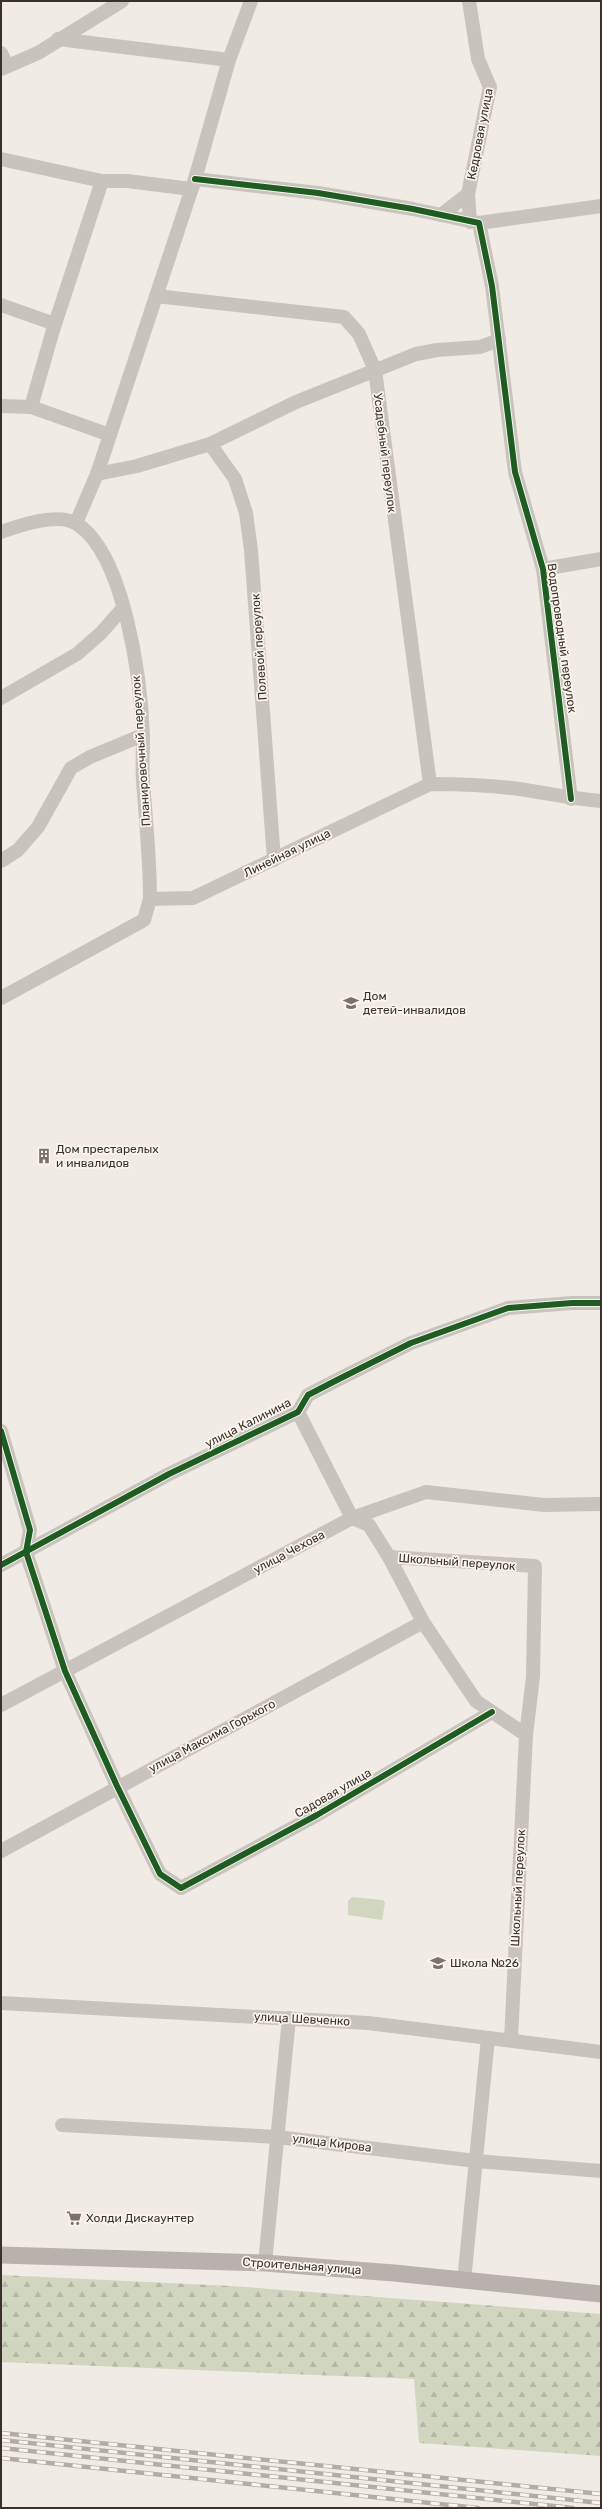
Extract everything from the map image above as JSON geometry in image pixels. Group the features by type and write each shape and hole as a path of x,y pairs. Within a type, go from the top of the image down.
{"main road":[{"name":"Строительная улица","path":"1,2255 265,2263 394,2273 601,2294"}],"street":[{"path":"3,62 38,53 58,39 122,1"},
{"path":"1,532 26,523 63,519 76,523 97,474 193,184 229,60 251,1"},
{"name":"Кедровая улица","path":"470,1 478,59 490,87 468,194 474,223 492,286 499,340"},
{"path":"58,39 229,60"},
{"path":"1,159 102,181 193,184 318,193 441,215 474,223 601,206"},
{"path":"31,407 55,324 102,181"},
{"path":"441,215 468,194"},
{"name":"Усадебный переулок","path":"156,296 344,318 360,334 375,370 430,784"},
{"path":"1,305 55,324"},
{"path":"97,474 137,466 210,444 296,402 416,354 437,350 480,347 499,340"},
{"name":"Водопроводный переулок","path":"499,340 515,472 543,569 571,799"},
{"path":"1,406 31,407 110,435"},
{"name":"Полевой переулок","path":"210,444 235,479 246,513 251,550 274,860"},
{"name":"Планировочный переулок","path":"76,523 91,535 111,566 123,608 136,669 143,735 142,762 150,872 150,899"},
{"path":"543,569 601,559"},
{"path":"1,698 77,654 101,633 123,608"},
{"path":"1,861 18,850 38,827 71,768 90,757 143,735"},
{"name":"Линейная улица","path":"150,899 193,898 430,784 474,784 520,789 571,799 601,802"},
{"path":"1,998 144,920 150,899"},
{"name":"улица Калинина","path":"1,1565 170,1474 298,1412 308,1395 412,1343 508,1308 572,1303 601,1304"},
{"path":"298,1412 352,1518 369,1525 389,1558"},
{"path":"1,1431 30,1530 26,1552 65,1671 117,1786"},
{"name":"улица Чехова","path":"1,1705 352,1518 426,1492 544,1505 601,1504"},
{"name":"Школьный переулок","path":"389,1558 423,1622 476,1701 526,1735"},
{"name":"Школьный переулок","path":"389,1558 535,1566 533,1677 526,1735 511,2040"},
{"name":"улица Максима Горького","path":"1,1851 117,1786 423,1622"},
{"name":"Садовая улица","path":"117,1786 160,1874 181,1888 317,1815 492,1712"},
{"name":"улица Шевченко","path":"1,2003 368,2023 601,2052"},
{"path":"265,2263 289,2018"},
{"path":"464,2281 488,2038"},
{"name":"улица Кирова","path":"62,2125 277,2136 476,2161 601,2171"}],"green space":[{"path":"352,1897 383,1900 385,1903 382,1920 348,1915 348,1901"},
{"path":"1,2275 232,2286 601,2314 601,2456 419,2443 414,2379 1,2362"}],"railway":[{"path":"1,2433 601,2494"},
{"path":"1,2440 601,2503"},
{"path":"1,2448 573,2508"},
{"path":"1,2458 478,2508"}],"cycle path":[{"path":"195,179 318,193 413,209 479,223 492,286 515,472 543,569 571,799"},
{"path":"1,1565 169,1474 298,1412 308,1395 411,1343 508,1308 572,1303 601,1303"},
{"path":"1,1431 30,1530 26,1552 65,1671 117,1786 160,1874 181,1888 317,1815 492,1712"}],"place":[{"name":"Дом детей-инвалидов","path":"351,1003"},
{"name":"Дом престарелых и инвалидов","path":"44,1156"},
{"name":"Школа №26","path":"438,1963"},
{"name":"Холди Дискаунтер","path":"74,2218"}]}
